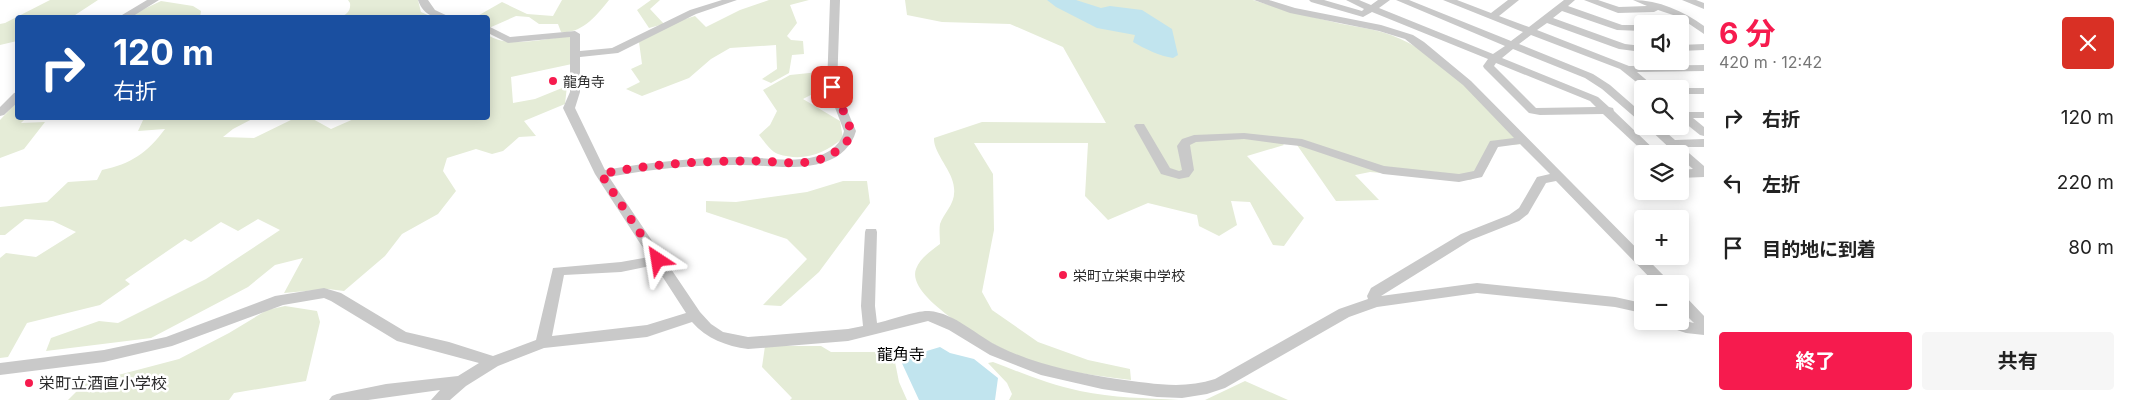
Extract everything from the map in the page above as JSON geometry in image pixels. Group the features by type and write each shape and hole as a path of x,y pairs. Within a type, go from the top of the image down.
{"street":[{"path":"127,15 154,0"},
{"path":"423,0 426,9 436,15"},
{"path":"576,54 620,49 693,12 732,0"},
{"path":"601,174 704,162 798,162 821,159 846,144 850,131 832,87 835,0"},
{"path":"1259,0 1293,10 1382,28 1409,37 1420,44 1467,82 1656,275"},
{"path":"1314,0 1363,14 1386,0"},
{"path":"1351,0 1592,98 1643,145"},
{"path":"1401,0 1589,76 1606,87 1632,109"},
{"path":"1448,0 1629,70 1641,80"},
{"path":"1495,0 1511,2"},
{"path":"1570,0 1488,63 1489,67 1533,111 1632,109"},
{"path":"1589,0 1618,10 1654,9 1659,7"},
{"path":"1638,0 1682,16 1701,29"},
{"path":"1687,0 1704,6"},
{"path":"1492,17 1511,2"},
{"path":"1561,7 1621,28 1634,28"},
{"path":"1546,19 1623,47 1634,48"},
{"path":"490,30 508,40 573,32 575,34 575,92 569,112 601,174 695,316 703,326 718,337 732,342 748,343 848,335 918,317 939,318 994,350 1048,372 1078,380 1170,393 1203,390 1220,384 1344,312 1376,302 1477,288 1615,302 1634,306"},
{"path":"1689,48 1704,47"},
{"path":"1629,70 1704,68"},
{"path":"1689,91 1704,91"},
{"path":"0,113 15,98"},
{"path":"1689,114 1704,115"},
{"path":"1689,120 1704,133"},
{"path":"1140,126 1165,171 1180,175 1185,174 1188,170 1184,146 1186,142 1194,140 1244,136 1302,143 1383,170 1459,178 1478,174 1494,144 1524,140"},
{"path":"1662,135 1704,173"},
{"path":"1672,144 1704,143"},
{"path":"1689,174 1704,173"},
{"path":"1376,302 1374,296 1376,292 1433,255 1466,237 1514,218 1524,211 1541,180 1559,176"},
{"path":"871,232 868,306 871,330"},
{"path":"543,343 558,271 614,267 658,260"},
{"path":"0,369 104,356 167,342 280,300 324,293 336,297 402,337 449,348 493,362"},
{"path":"1689,309 1704,325"},
{"path":"439,400 461,382 493,362 543,343 647,331 695,316"},
{"path":"1689,328 1704,330"},
{"path":"337,400 386,390 461,382"}],"green space":[{"path":"50,0 98,0 75,15 21,15"},
{"path":"348,0 418,0 421,12 428,15 344,15 349,10 350,3"},
{"path":"562,0 609,0 582,27 569,32 561,32 558,24 539,24 529,17 516,16 490,28 490,15 479,15 502,2 527,14 553,16"},
{"path":"651,0 660,0 650,9 664,24 649,28 637,10"},
{"path":"769,0 809,0 790,5 797,23 787,36 791,40 803,41 804,54 792,55 789,73 771,83 762,79 777,69 776,45 730,48 711,59 689,78 642,96 626,89 640,82 631,69 642,64 639,42 682,20 695,16 706,27 740,10"},
{"path":"905,0 1253,0 1320,19 1379,31 1409,43 1427,54 1461,82 1523,144 1496,146 1485,171 1470,180 1370,172 1355,175 1379,200 1336,201 1297,145 1282,143 1284,145 1247,156 1304,218 1284,246 1273,245 1250,202 1231,201 1237,225 1219,236 1199,226 1197,215 1148,203 1108,220 1085,196 1088,143 974,143 993,174 994,230 982,292 992,310 1038,342 1088,360 1130,369 1131,380 1053,368 1015,355 971,331 937,306 924,293 916,281 916,269 920,261 940,244 940,224 952,203 954,194 953,182 937,150 934,138 982,122 1106,123 1063,47 1010,24 942,22 907,15"},
{"path":"161,1 193,6 201,11 200,15 131,15"},
{"path":"15,18 15,41 0,45 0,24"},
{"path":"490,36 496,39 516,42 571,36 572,64 511,77 513,103 535,99 567,86 565,104 524,121 536,136 519,137 503,151 492,154 476,149 447,158 443,171 456,191 438,214 402,234 385,256 344,291 328,289 284,293 303,258 275,265 248,287 151,338 46,351 51,338 99,321 118,323 206,279 280,230 258,219 238,231 221,222 191,242 185,239 125,280 130,284 100,305 27,323 8,357 0,358 0,258 6,253 36,257 76,232 53,221 25,219 5,235 0,235 0,207 47,202 68,182 97,180 102,170 130,161 152,145 165,129 138,131 143,120 250,120 223,137 254,138 291,120 315,120 331,129 351,120 490,120"},
{"path":"819,72 828,86 803,99 840,121 843,138 821,152 805,157 775,153 759,135 770,125 777,111 763,90 790,75"},
{"path":"15,104 15,120 24,120 21,123 45,122 24,149 0,158 0,120"},
{"path":"843,181 867,181 870,203 819,272 781,306 763,305 807,259 787,239 706,212 706,201 736,202 807,192"},
{"path":"285,306 317,311 320,322 306,381 234,393 229,400 68,400 84,384 179,359 229,333 267,310"},
{"path":"765,346 821,346 831,352 893,352 899,382 907,400 790,400 792,398 762,367"},
{"path":"993,362 1047,382 1080,391 1117,396 1179,400 1009,400 1012,394 1007,383 988,363"},
{"path":"1245,381 1288,400 1205,400"}],"water":[{"path":"1047,0 1076,0 1101,8 1110,6 1142,10 1172,29 1178,55 1173,58 1153,52 1133,42 1135,35 1097,28 1056,7"},
{"path":"940,347 950,353 974,359 998,378 995,400 919,400 900,359"}],"place":[{"name":"龍角寺","path":"553,81"},
{"name":"栄町立栄東中学校","path":"1063,275"},
{"name":"栄町立酒直小学校","path":"29,383"}],"district":[{"name":"龍角寺","path":"901,354"}],"route":[{"path":"658,260 601,174 704,162 798,162 821,159 846,144 850,136 846,117 835,98 832,87"}]}
